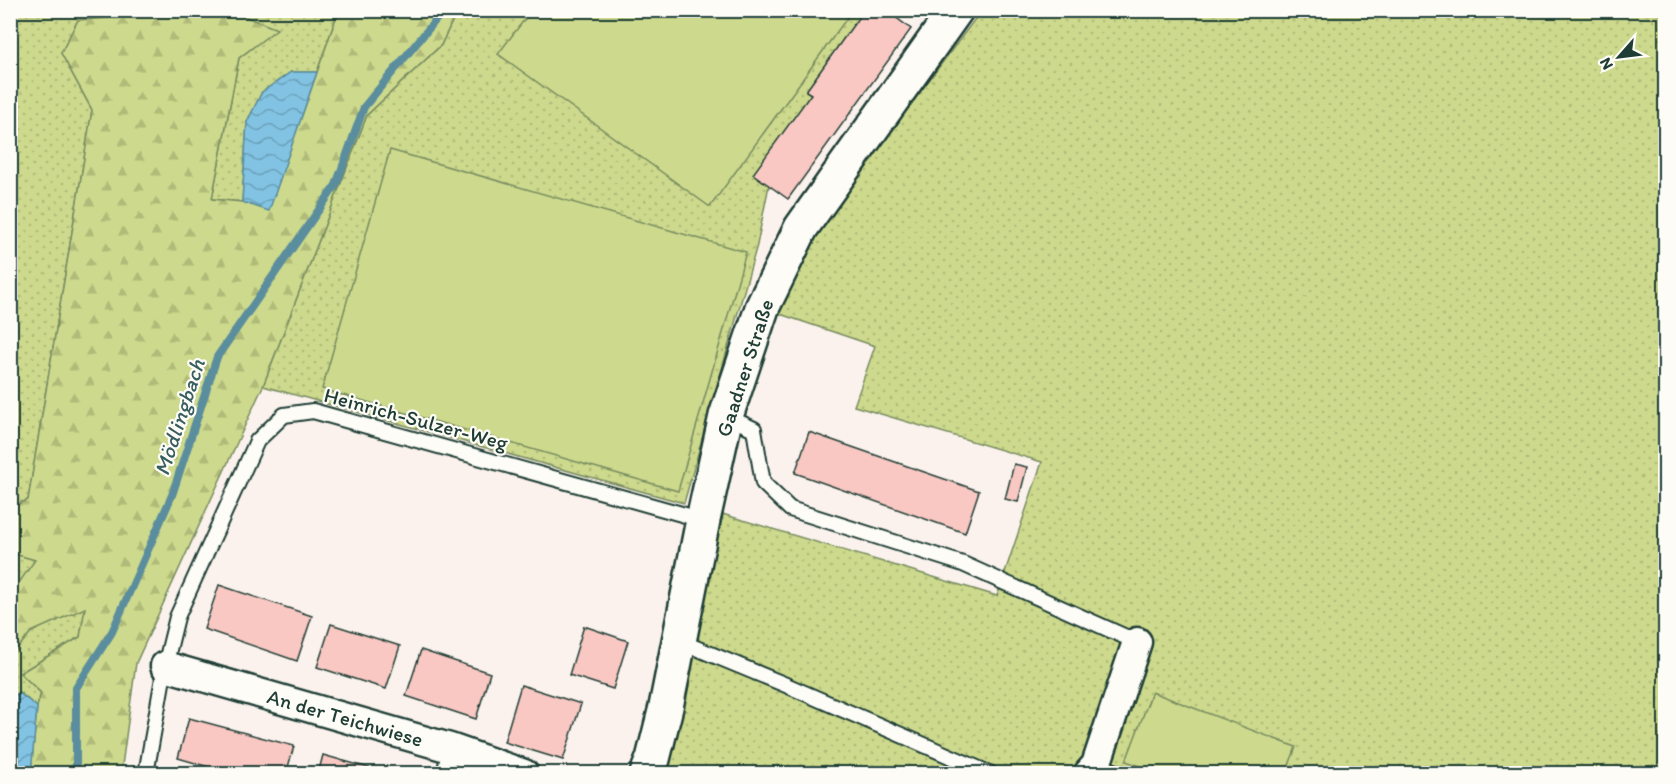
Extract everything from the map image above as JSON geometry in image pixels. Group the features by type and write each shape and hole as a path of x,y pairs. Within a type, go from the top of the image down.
{"street":[{"name":"Gaadner Straße","path":"647,774 666,707 726,416 762,308 801,228 956,10"},
{"path":"1092,769 1137,642"},
{"name":"An der Teichwiese","path":"165,666 447,761 525,774"}],"lane":[{"name":"Heinrich-Sulzer-Weg","path":"146,774 165,666 177,617 257,441 284,415 313,411 703,520"},
{"path":"726,416 754,429 763,483 790,509 963,564 1137,642"},
{"path":"679,641 991,774"},
{"path":"1092,769 1123,774"}],"green space":[{"path":"228,10 277,29 239,58 212,199 242,202 269,210 336,18 342,11 457,11 441,45 367,115 263,386 136,663 121,773 31,773 37,707 41,693 20,673 80,637 85,608 31,632 11,656 11,594 35,560 11,553 11,507 28,500 92,110 61,53 78,20"},
{"path":"10,11 217,11 78,20 61,53 92,110 28,500 11,507"},
{"path":"228,11 342,11 336,18 317,72 291,72 262,92 247,122 242,202 212,199 239,58 276,29"},
{"path":"457,11 864,11 806,91 811,94 769,185 757,245 684,503 263,386 367,115 441,45"},
{"path":"531,11 852,11 710,207 498,54"},
{"path":"981,11 1665,11 1665,773 665,774 719,513 997,596 1042,462 854,406 875,346 777,313 822,223"},
{"path":"390,150 746,252 678,491 322,389"},
{"path":"11,553 36,560 11,594"},
{"path":"86,607 80,637 20,673 41,693 37,707 19,692 11,705 11,656 31,632"},
{"path":"1152,692 1296,747 1286,773 1160,773 1126,761"}],"water":[{"path":"291,72 317,72 269,211 242,202 247,122 262,92"},
{"path":"18,692 37,707 31,773 11,773 11,705"}],"building":[{"path":"864,10 886,10 911,29 788,199 753,174 811,94 806,91"},
{"path":"809,432 979,491 965,533 795,473"},
{"path":"1014,464 1027,467 1018,502 1005,499"},
{"path":"219,585 312,616 297,661 204,629"},
{"path":"331,624 400,646 386,689 317,667"},
{"path":"584,626 628,641 613,689 569,675"},
{"path":"421,650 490,673 476,719 406,696"},
{"path":"521,685 581,704 563,760 504,742"},
{"path":"189,718 294,746 286,774 233,774 178,758"},
{"path":"323,755 390,774 318,774"}],"waterway":[{"name":"Mödlingbach","path":"76,774 76,688 112,632 172,495 217,357 336,185 364,107 444,10"}]}
